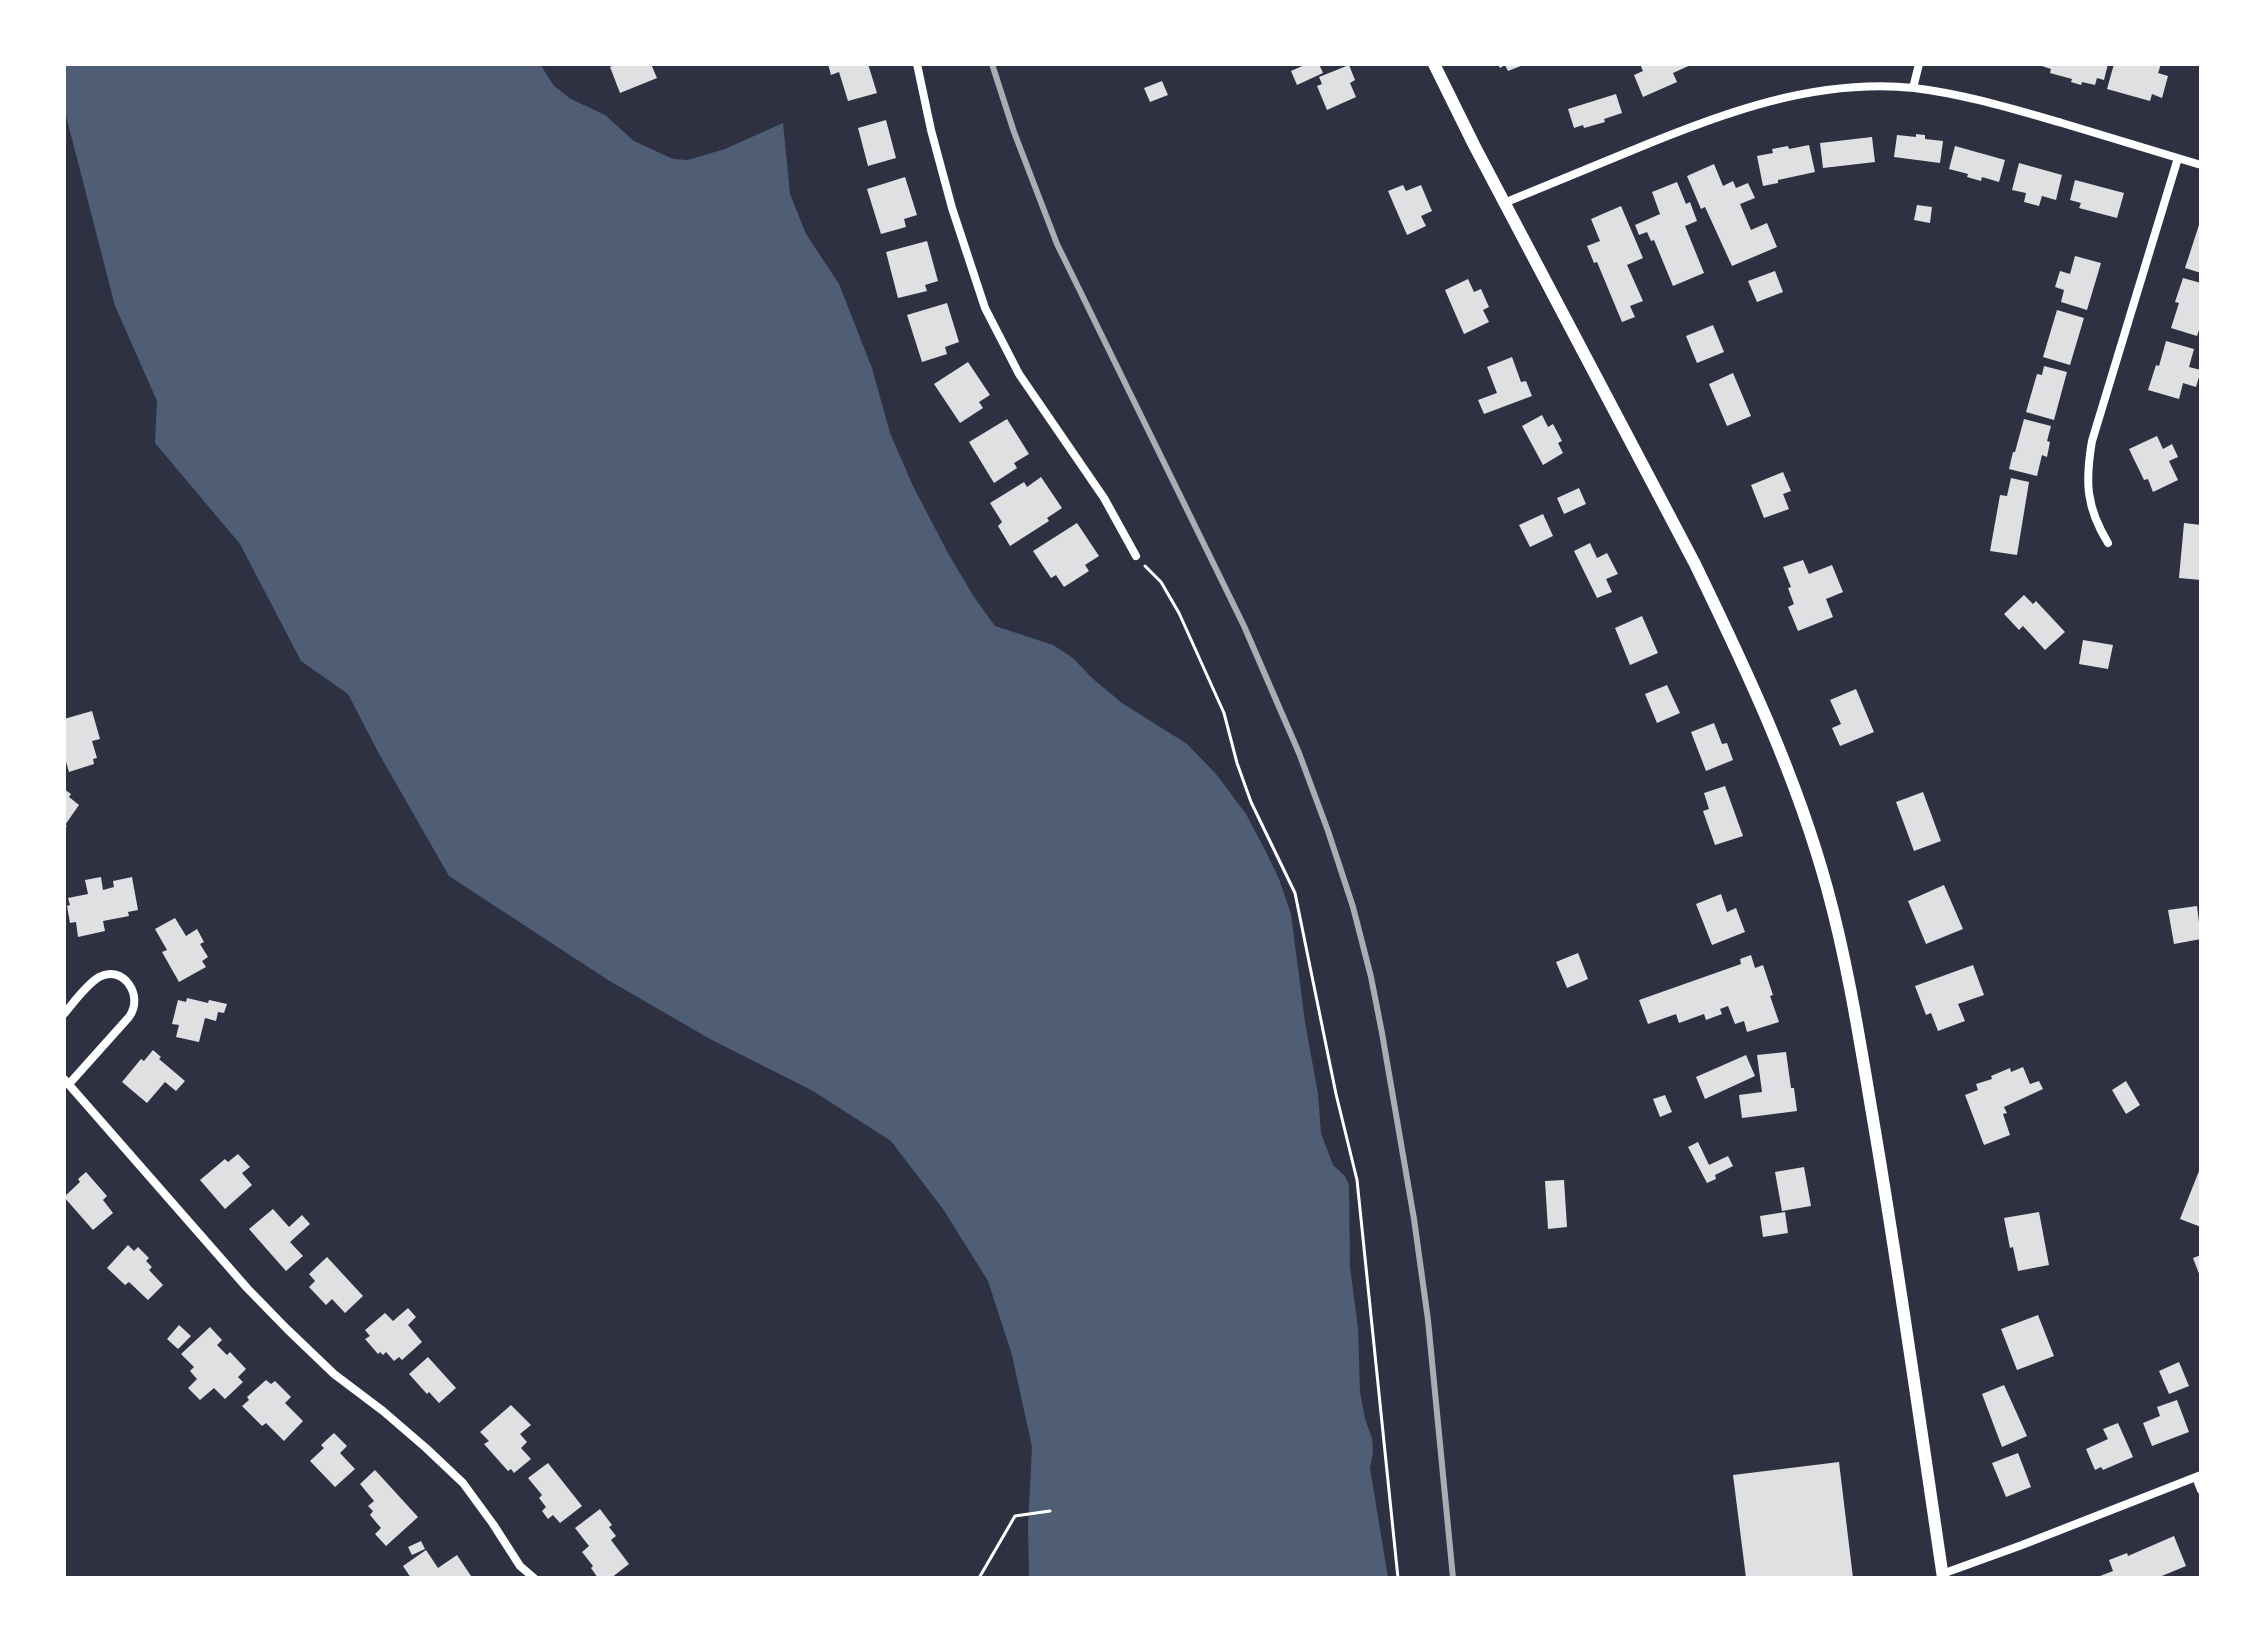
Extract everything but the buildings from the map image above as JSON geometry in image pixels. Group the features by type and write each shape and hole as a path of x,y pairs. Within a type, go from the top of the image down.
{"street":[{"path":"917,64 952,208 985,308 1019,374 1104,498 1136,556"},
{"path":"1434,64 1727,630 1772,732 1816,852 1842,952 1863,1059 1942,1576 2198,1476 2201,1490"},
{"path":"1913,88 1919,64"},
{"path":"1504,203 1704,121 1787,97 1840,89 1913,88 1978,100 2201,165"},
{"path":"2108,543 2098,527 2089,499 2087,471 2092,441 2178,158"},
{"path":"64,1014 101,975 111,974 130,986 136,997 135,1009 67,1082 247,1288 287,1329 334,1374 383,1411 463,1483 520,1566 534,1578"},
{"path":"520,1566 522,1578"}],"path":[{"path":"1136,556 1161,582 1179,613 1224,713 1251,802 1295,893 1357,1180 1398,1578"},
{"path":"979,1578 1015,1516 1050,1511"}],"water":[{"path":"64,64 540,64 554,86 571,99 605,115 634,141 673,159 688,160 725,149 783,123 790,194 806,234 839,284 872,368 890,433 913,486 974,597 995,626 1053,645 1073,658 1122,703 1187,744 1216,774 1246,814 1279,879 1291,914 1321,1133 1333,1165 1345,1176 1349,1185 1350,1267 1358,1328 1360,1392 1372,1438 1370,1468 1388,1578 1029,1578 1032,1447 1012,1355 988,1281 943,1209 891,1141 813,1091 710,1039 608,980 449,876 348,694 301,661 240,544 155,443 157,401 115,306 64,108"}],"railway":[{"path":"992,64 1014,132 1057,244 1244,626 1299,753 1353,907 1382,1033 1414,1219 1428,1320 1453,1578"}]}
